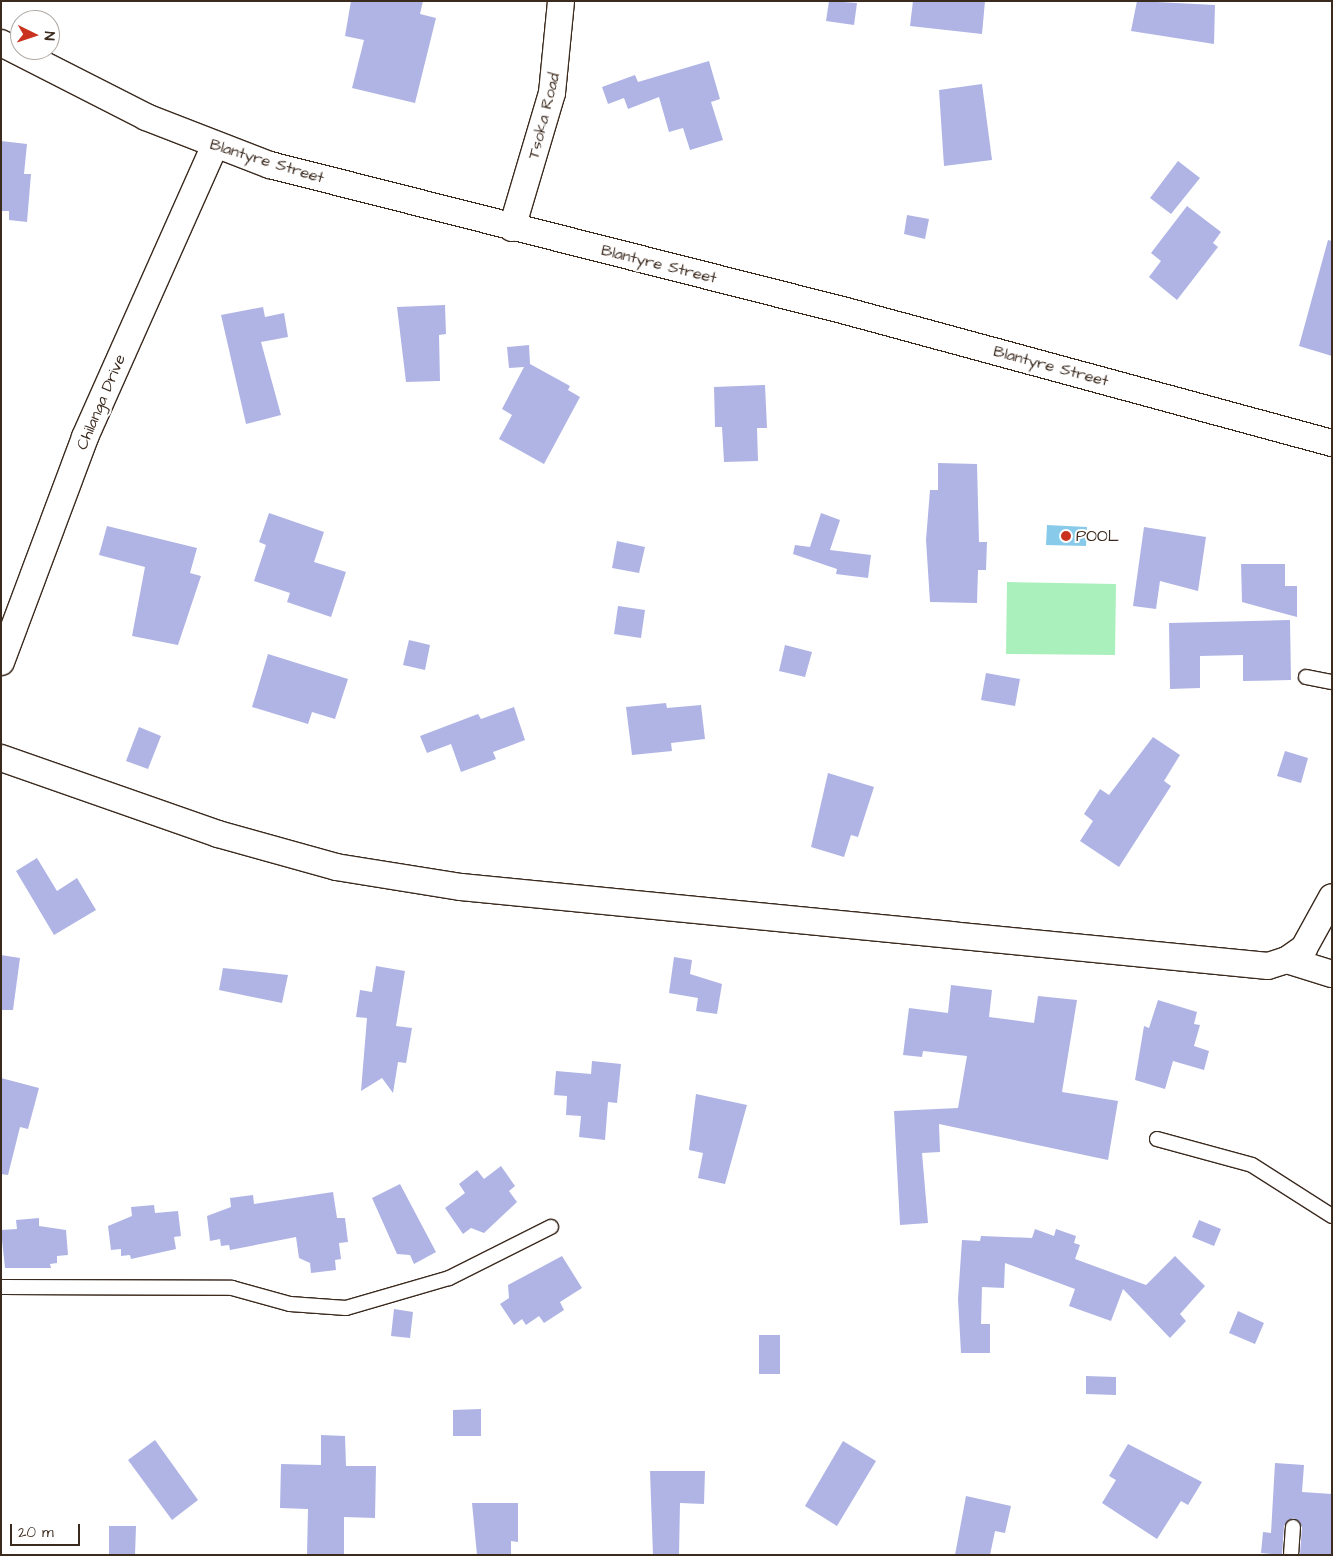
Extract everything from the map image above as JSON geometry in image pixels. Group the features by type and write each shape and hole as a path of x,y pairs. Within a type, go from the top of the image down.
{"street":[{"name":"Tsoka Road","path":"512,228 552,93 561,1"},
{"name":"Blantyre Street","path":"1,44 214,147 512,228 846,310 1332,443"},
{"name":"Chilanga Drive","path":"1,662 85,437 214,147"},
{"path":"1,758 218,834 336,867 402,880 1268,966 1287,960 1318,929 1332,896"},
{"path":"1287,960 1332,974"}],"lane":[{"path":"1306,677 1332,682"},
{"path":"1157,1139 1252,1165 1332,1216"},
{"path":"1,1287 232,1288 290,1304 346,1308 449,1278 551,1227"},
{"path":"1291,1555 1293,1526"}],"green space":[{"path":"1007,582 1116,584 1115,655 1006,654"}],"water":[{"name":"POOL","path":"1047,525 1087,527 1086,546 1046,545"}],"building":[{"path":"351,1 423,1 420,14 436,18 415,103 352,88 364,40 345,36"},
{"path":"829,1 857,3 854,25 826,21"},
{"path":"913,1 985,1 982,34 910,26"},
{"path":"1137,1 1215,5 1214,44 1131,31"},
{"path":"709,61 720,99 711,102 723,140 690,150 683,128 669,132 659,97 628,109 624,98 608,104 602,87 635,75 638,82"},
{"path":"982,84 992,160 944,166 939,90"},
{"path":"1,141 27,144 24,174 31,174 27,222 9,220 9,211 1,211"},
{"path":"1178,161 1200,178 1171,214 1150,198"},
{"path":"1187,206 1221,232 1213,243 1218,247 1177,300 1149,277 1161,261 1151,253"},
{"path":"907,215 929,219 925,239 904,234"},
{"path":"1328,240 1332,241 1332,356 1299,346"},
{"path":"445,305 446,334 439,335 440,381 406,382 397,307"},
{"path":"263,307 265,317 284,313 288,337 261,342 281,415 246,424 221,315"},
{"path":"529,345 530,364 570,386 568,390 580,397 544,464 499,439 512,415 502,409 524,367 509,368 507,347"},
{"path":"765,385 767,428 757,428 758,461 724,462 722,427 715,427 714,387"},
{"path":"938,463 977,464 979,542 987,542 986,570 978,570 977,603 930,602 926,540 930,490 938,490"},
{"path":"269,513 324,532 314,562 346,572 331,617 287,602 290,593 254,581 266,545 259,542"},
{"path":"821,513 840,520 830,550 871,555 868,578 836,574 837,569 793,554 795,545 810,547"},
{"path":"107,526 197,548 190,573 201,576 178,645 132,636 145,567 99,555"},
{"path":"1144,527 1206,537 1198,591 1160,581 1156,609 1133,606"},
{"path":"617,541 645,547 639,573 612,568"},
{"path":"1241,564 1285,564 1285,586 1297,586 1297,617 1242,602"},
{"path":"618,606 645,610 641,638 614,634"},
{"path":"1290,620 1291,680 1243,681 1243,655 1200,656 1200,688 1170,689 1169,623"},
{"path":"409,640 430,645 425,670 403,665"},
{"path":"785,645 812,652 805,677 779,671"},
{"path":"268,654 348,679 335,719 312,712 308,724 252,707"},
{"path":"986,673 1020,679 1015,706 981,700"},
{"path":"666,703 667,708 701,705 705,739 671,743 672,751 632,755 626,707"},
{"path":"514,707 525,740 493,752 496,759 461,772 451,744 427,753 420,736 478,714 481,719"},
{"path":"139,727 161,736 148,769 126,761"},
{"path":"1153,737 1180,755 1164,781 1171,786 1119,867 1080,841 1093,821 1084,814 1100,789 1109,795"},
{"path":"1285,751 1308,758 1301,783 1277,776"},
{"path":"828,773 874,787 858,837 851,835 844,857 811,847"},
{"path":"37,858 57,891 77,878 96,910 54,935 16,871"},
{"path":"1,955 20,958 13,1010 1,1010"},
{"path":"674,957 692,960 690,974 722,984 717,1014 696,1011 698,998 669,993"},
{"path":"376,966 405,971 396,1026 412,1028 406,1063 398,1062 393,1093 382,1078 361,1091 367,1018 356,1017 360,990 372,992"},
{"path":"223,968 288,975 282,1003 219,990"},
{"path":"951,985 992,990 989,1017 1034,1023 1038,996 1077,1000 1062,1092 1118,1101 1108,1160 939,1124 940,1152 922,1153 928,1223 900,1225 894,1111 958,1108 967,1056 923,1051 922,1057 903,1055 909,1008 948,1013"},
{"path":"1158,1000 1197,1012 1194,1024 1200,1025 1194,1046 1209,1051 1204,1070 1173,1061 1165,1089 1135,1080 1144,1026 1149,1028"},
{"path":"592,1061 621,1064 617,1103 608,1102 605,1140 579,1137 581,1116 566,1115 567,1096 554,1095 556,1071 591,1074"},
{"path":"1,1078 39,1088 28,1129 20,1127 8,1175 1,1174"},
{"path":"696,1094 747,1105 725,1184 698,1178 703,1153 689,1150"},
{"path":"501,1166 515,1186 509,1191 517,1202 484,1233 471,1228 463,1234 445,1208 465,1193 459,1184 477,1170 484,1179"},
{"path":"400,1184 436,1252 414,1264 410,1255 397,1254 372,1198"},
{"path":"333,1192 337,1218 345,1218 348,1242 339,1243 341,1259 335,1260 336,1270 311,1273 310,1263 299,1258 296,1237 230,1250 229,1245 221,1246 220,1239 210,1241 207,1216 231,1207 230,1198 253,1195 254,1204"},
{"path":"154,1205 155,1213 178,1211 181,1236 174,1237 176,1249 131,1259 130,1255 121,1256 121,1249 111,1250 108,1226 132,1216 131,1207"},
{"path":"39,1218 39,1226 66,1230 68,1255 57,1256 57,1263 50,1264 51,1268 5,1268 1,1230 17,1229 16,1220"},
{"path":"1199,1220 1221,1229 1214,1246 1192,1237"},
{"path":"1035,1229 1054,1236 1056,1229 1076,1236 1074,1243 1080,1245 1075,1259 1146,1285 1175,1256 1205,1286 1180,1314 1186,1321 1170,1338 1123,1289 1111,1321 1069,1306 1075,1289 1005,1263 1004,1288 982,1287 981,1324 990,1324 990,1353 961,1353 958,1299 962,1240 980,1241 981,1236 1032,1238"},
{"path":"562,1256 582,1288 560,1302 564,1310 544,1323 539,1316 526,1325 522,1319 514,1325 500,1304 509,1298 508,1285"},
{"path":"394,1309 413,1312 410,1338 391,1336"},
{"path":"1238,1311 1264,1323 1255,1344 1229,1333"},
{"path":"759,1335 780,1335 780,1374 759,1374"},
{"path":"1086,1376 1116,1377 1116,1395 1086,1394"},
{"path":"481,1409 481,1436 453,1436 453,1410"},
{"path":"321,1435 345,1436 346,1466 376,1466 375,1518 344,1517 344,1555 307,1555 308,1509 280,1508 281,1464 321,1465"},
{"path":"155,1440 198,1500 172,1520 128,1460"},
{"path":"843,1441 876,1461 837,1526 805,1506"},
{"path":"1128,1444 1202,1482 1188,1505 1181,1501 1157,1539 1102,1503 1116,1480 1109,1476"},
{"path":"1275,1463 1304,1465 1302,1492 1332,1494 1332,1555 1300,1554 1302,1527 1293,1518 1284,1526 1282,1555 1261,1553 1263,1532 1271,1533"},
{"path":"650,1471 705,1471 704,1504 680,1503 679,1555 653,1555"},
{"path":"966,1496 1011,1506 1005,1533 995,1531 990,1555 955,1555"},
{"path":"472,1503 518,1503 518,1542 511,1541 511,1555 477,1555"},
{"path":"109,1526 136,1526 135,1555 109,1555"}],"place":[{"name":"POOL","path":"1066,536"}]}
